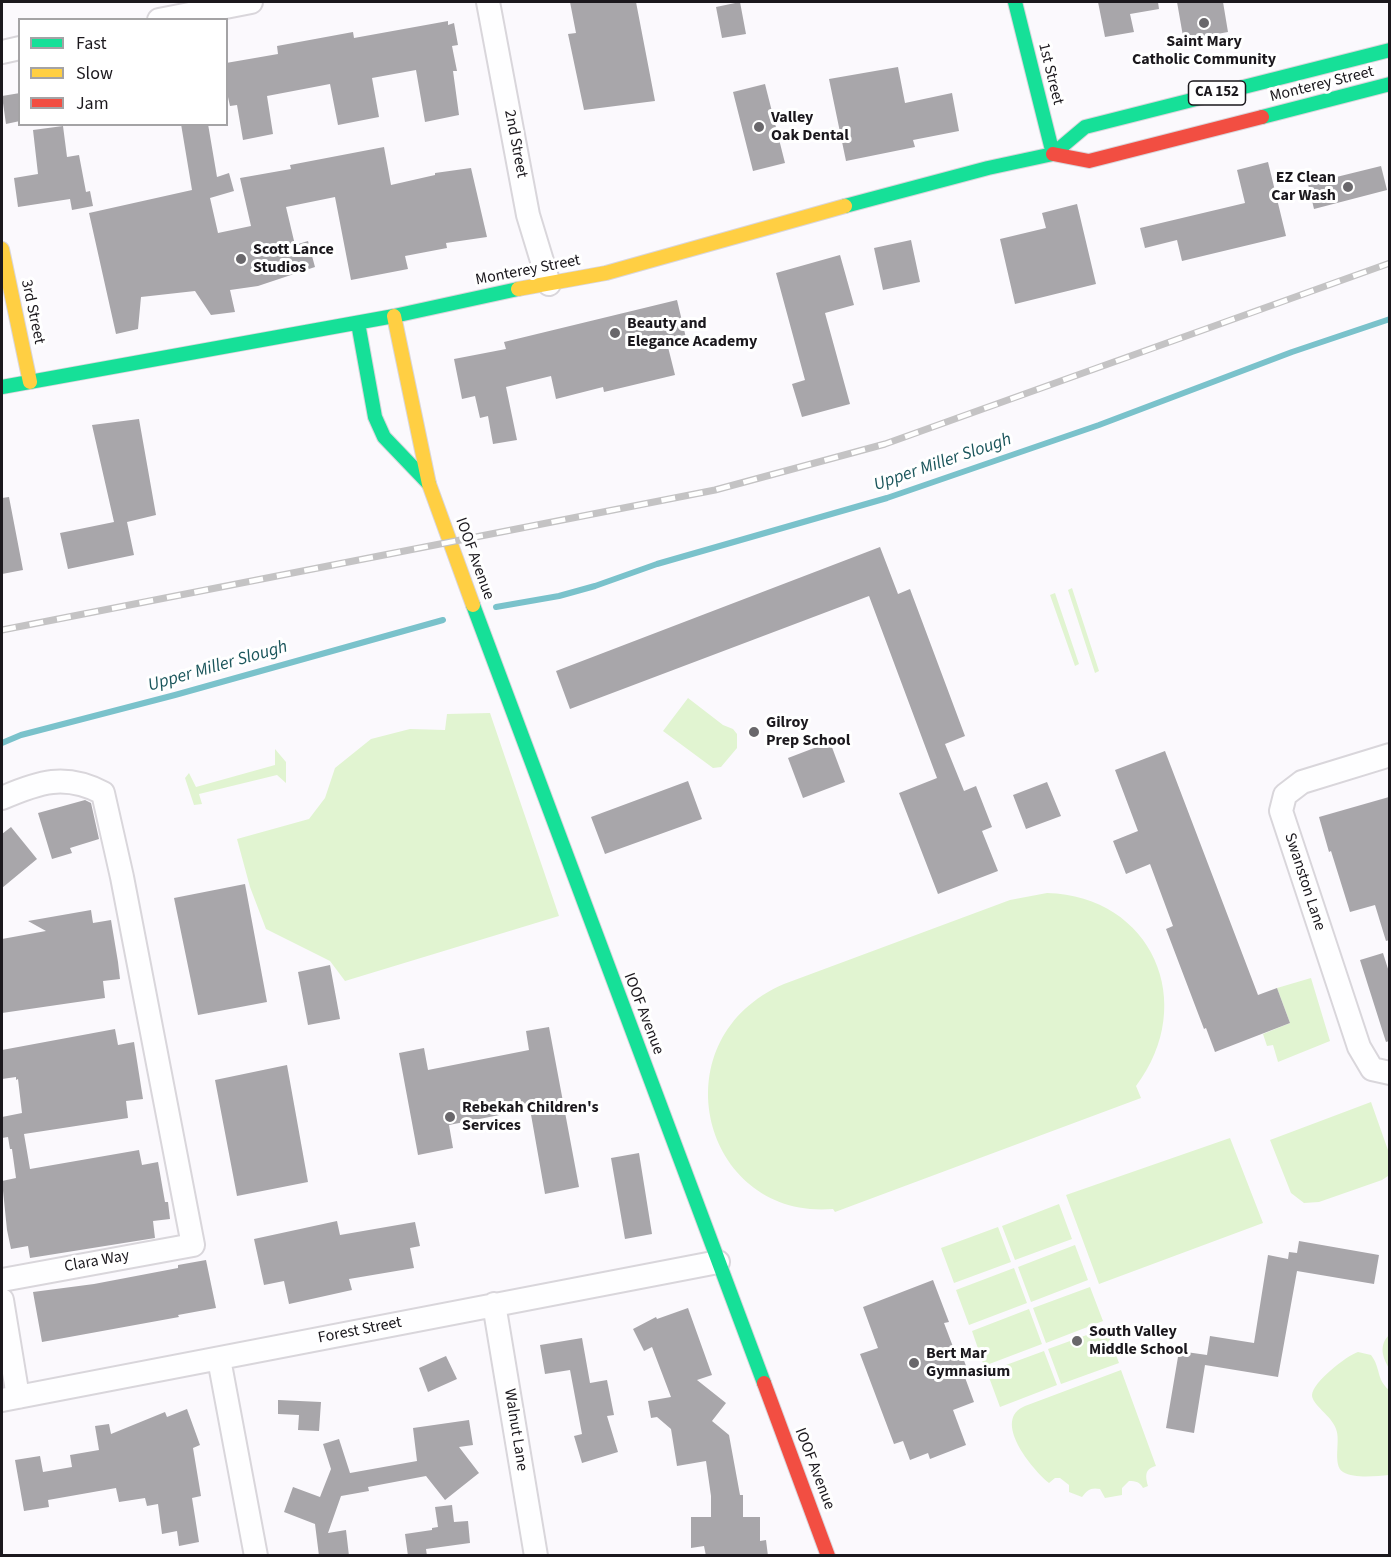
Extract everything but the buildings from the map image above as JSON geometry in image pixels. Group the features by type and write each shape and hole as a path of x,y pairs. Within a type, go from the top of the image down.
{"main road":[{"name":"1st Street","path":"1015,2 1053,154"},
{"name":"Monterey Street","path":"1053,154 1085,127 1389,50"},
{"name":"Monterey Street","path":"2,387 358,323 606,273 912,187 1053,154 1089,161 1389,84"},
{"name":"3rd Street","path":"2,249 30,382"},
{"name":"IOOF Avenue","path":"394,316 429,484 828,1556"},
{"name":"IOOF Avenue","path":"358,323 375,417 384,437 429,484"}],"street":[{"path":"169,18 251,2"},
{"name":"2nd Street","path":"488,2 528,215 549,284"},
{"path":"2,52 18,48"},
{"name":"Swanston Lane","path":"1383,1072 1372,1069 1359,1047 1281,812 1285,795 1302,782 1389,755"},
{"name":"Clara Way","path":"2,798 26,788 59,780 86,784 103,793 122,877 193,1245 2,1280"},
{"name":"Forest Street","path":"10,1398 718,1262"},
{"path":"2,1300 10,1398"},
{"name":"Walnut Lane","path":"494,1304 536,1556"},
{"path":"219,1359 256,1556"}],"green space":[{"path":"1072,588 1099,671 1095,673 1068,590"},
{"path":"1055,593 1079,664 1075,666 1050,595"},
{"path":"688,698 737,734 737,748 721,767 713,768 663,731"},
{"path":"490,713 559,916 345,981 330,961 266,929 250,887 237,839 309,819 325,798 335,768 371,739 410,729 445,730 447,714"},
{"path":"275,749 286,762 286,783 277,775 199,794 202,804 194,805 185,778 189,773 196,787 275,765"},
{"path":"1047,893 1084,899 1114,913 1138,934 1154,960 1163,989 1163,1021 1155,1054 1136,1086 1141,1098 835,1212 833,1209 788,1205 752,1186 726,1157 711,1121 709,1082 719,1044 744,1010 784,984 1010,900"},
{"path":"1311,978 1330,1041 1278,1062 1273,1045 1267,1046 1263,1034 1290,1023 1277,988"},
{"path":"1371,1102 1389,1153 1388,1176 1319,1202 1304,1203 1291,1193 1270,1140"},
{"path":"1230,1138 1263,1223 1099,1284 1066,1195"},
{"path":"1059,1204 1072,1239 1015,1260 1002,1226"},
{"path":"998,1227 1011,1262 954,1283 941,1248"},
{"path":"1075,1245 1088,1280 1031,1302 1018,1267"},
{"path":"1014,1268 1027,1303 969,1325 956,1290"},
{"path":"1090,1287 1103,1321 1046,1343 1033,1308"},
{"path":"1029,1309 1042,1344 984,1366 972,1331"},
{"path":"1106,1328 1119,1363 1061,1384 1048,1349"},
{"path":"1389,1335 1389,1368 1383,1347"},
{"path":"1044,1351 1057,1385 1000,1407 987,1372"},
{"path":"1358,1352 1371,1355 1382,1382 1389,1390 1389,1475 1360,1476 1348,1474 1340,1469 1337,1458 1336,1429 1313,1399 1312,1395 1318,1383 1338,1364"},
{"path":"1121,1370 1156,1466 1147,1473 1148,1486 1143,1488 1138,1482 1129,1481 1122,1488 1122,1495 1105,1498 1100,1489 1094,1488 1082,1497 1069,1492 1069,1485 1060,1478 1055,1478 1049,1483 1033,1467 1018,1444 1013,1433 1012,1422 1016,1413 1025,1406"}],"waterway":[{"name":"Upper Miller Slough","path":"496,607 559,596 595,586 657,564 887,498 1099,425 1292,352 1390,319"},
{"name":"Upper Miller Slough","path":"2,743 21,735 175,695 443,620"}],"railway":[{"path":"2,630 715,490 885,444 1390,263"}],"traffic: fast":[{"path":"1015,2 1053,154"},
{"path":"1053,154 1085,127 1390,50"},
{"path":"1262,117 1390,84"},
{"path":"845,206 988,168 1053,154"},
{"path":"2,387 394,316 518,289"},
{"path":"358,323 375,417 384,437 429,484"},
{"path":"473,605 764,1383"}],"traffic: slow":[{"path":"518,289 606,273 845,206"},
{"path":"2,249 30,382"},
{"path":"394,316 429,484 473,605"}],"traffic: jam":[{"path":"1053,154 1089,161 1262,117"},
{"path":"764,1383 828,1556"}],"place":[{"name":"Saint Mary Catholic Community","path":"1204,23"},
{"name":"Valley Oak Dental","path":"759,127"},
{"name":"EZ Clean Car Wash","path":"1348,187"},
{"name":"Scott Lance Studios","path":"241,259"},
{"name":"Beauty and Elegance Academy","path":"615,333"},
{"name":"Gilroy Prep School","path":"754,732"},
{"name":"Rebekah Children's Services","path":"450,1117"},
{"name":"South Valley Middle School","path":"1077,1341"},
{"name":"Bert Mar Gymnasium","path":"914,1363"}]}
